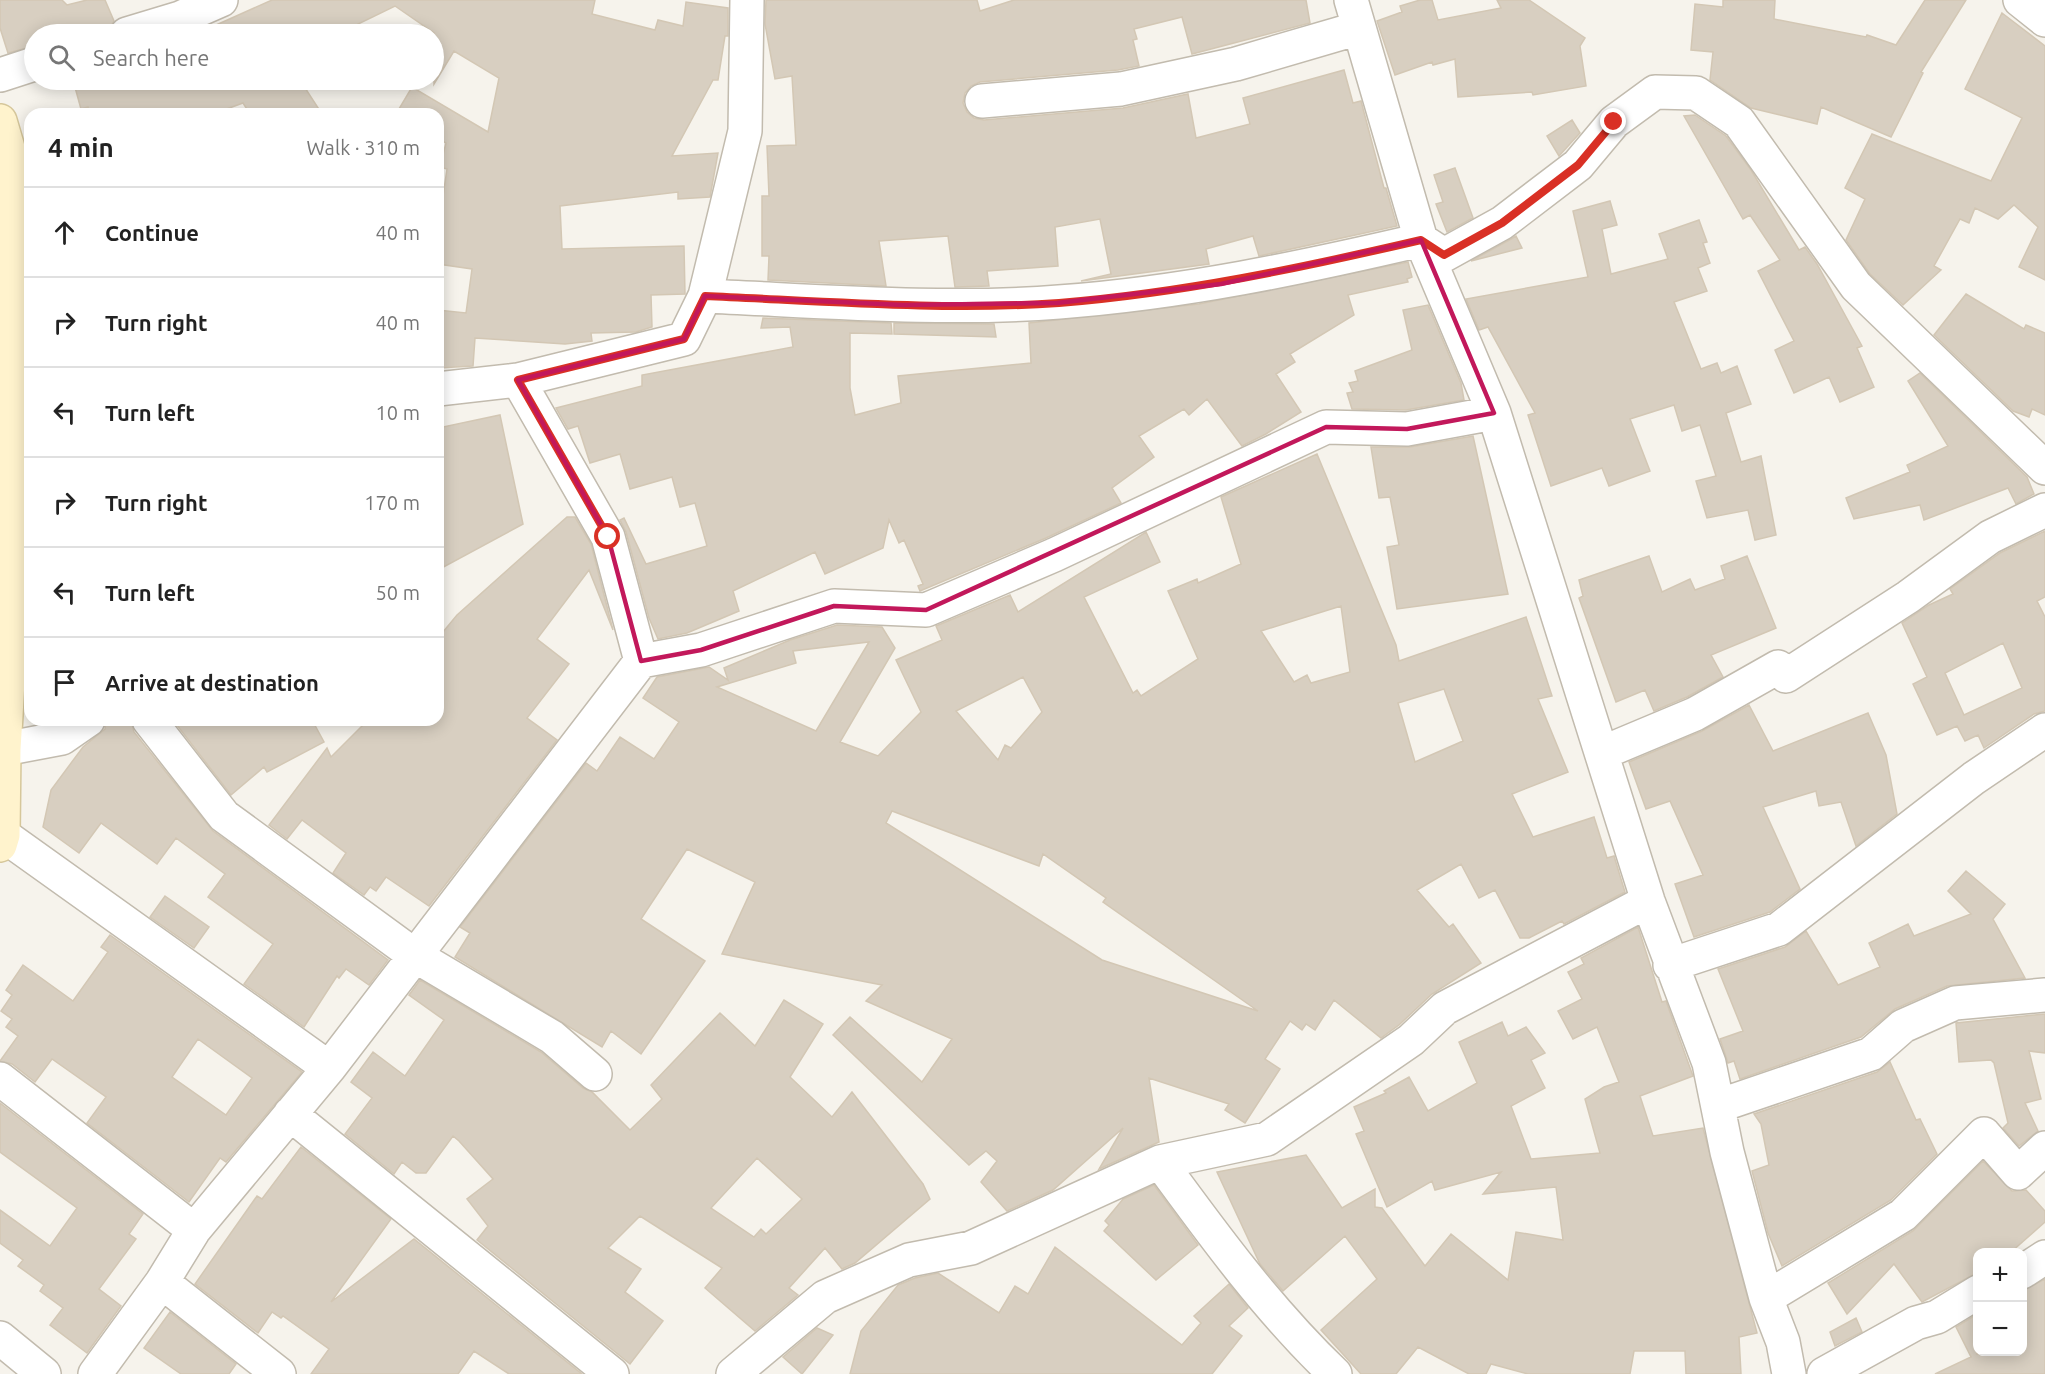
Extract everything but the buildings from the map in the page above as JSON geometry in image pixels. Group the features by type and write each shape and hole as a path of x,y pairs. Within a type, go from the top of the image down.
{"street":[{"path":"160,24 221,0"},
{"path":"444,388 518,380 684,339 705,296 745,131 747,0"},
{"path":"2020,0 2045,20"},
{"path":"982,101 1121,89 1236,64 1360,9 1421,240 1494,413 1648,901 1670,965 1709,1063 1766,1298 1783,1342 1789,1374"},
{"path":"0,75 24,67"},
{"path":"705,296 903,305 1057,303 1221,284 1421,240 1444,255 1502,223 1578,165 1614,122 1655,92 1696,93 1739,122 1856,286 2045,468"},
{"path":"0,121 15,172 23,282 10,333 21,609 4,749 1,840 329,1068"},
{"path":"518,380 608,537 641,661"},
{"path":"95,1374 162,1282 194,1230 329,1068 641,661 701,650 834,606 926,610 1054,555 1326,427 1407,429 1494,413"},
{"path":"1602,753 1695,714 1778,667 1786,676 1908,597 1990,537 2045,510"},
{"path":"4,749 62,738 79,726"},
{"path":"154,726 224,816 414,955 552,1037 595,1074"},
{"path":"1670,965 1779,930 1974,778 2045,730"},
{"path":"733,1374 825,1297 909,1260 971,1248 1160,1162 1267,1139 1411,1040 1445,1008 1648,901"},
{"path":"1718,1106 1871,1054 1903,1026 1955,1003 2045,994"},
{"path":"0,1079 194,1230"},
{"path":"290,1114 612,1374"},
{"path":"1766,1298 1903,1215 1984,1134 2018,1173 2045,1148"},
{"path":"1160,1162 1228,1254 1307,1347 1335,1374"},
{"path":"2027,1269 2045,1257"},
{"path":"162,1282 279,1374"},
{"path":"1824,1374 1916,1323 1937,1317 1973,1294"},
{"path":"0,1338 44,1374"}],"highlighted area":[{"path":"1421,240 1494,413 1407,429 1326,427 926,610 834,606 701,650 641,661 608,537 518,380 684,339 705,296 903,305 1057,303 1221,284"}],"route":[{"path":"608,537 518,380 684,339 705,296 903,305 1057,303 1221,284 1421,240 1444,255 1502,223 1578,165 1614,122"}]}
